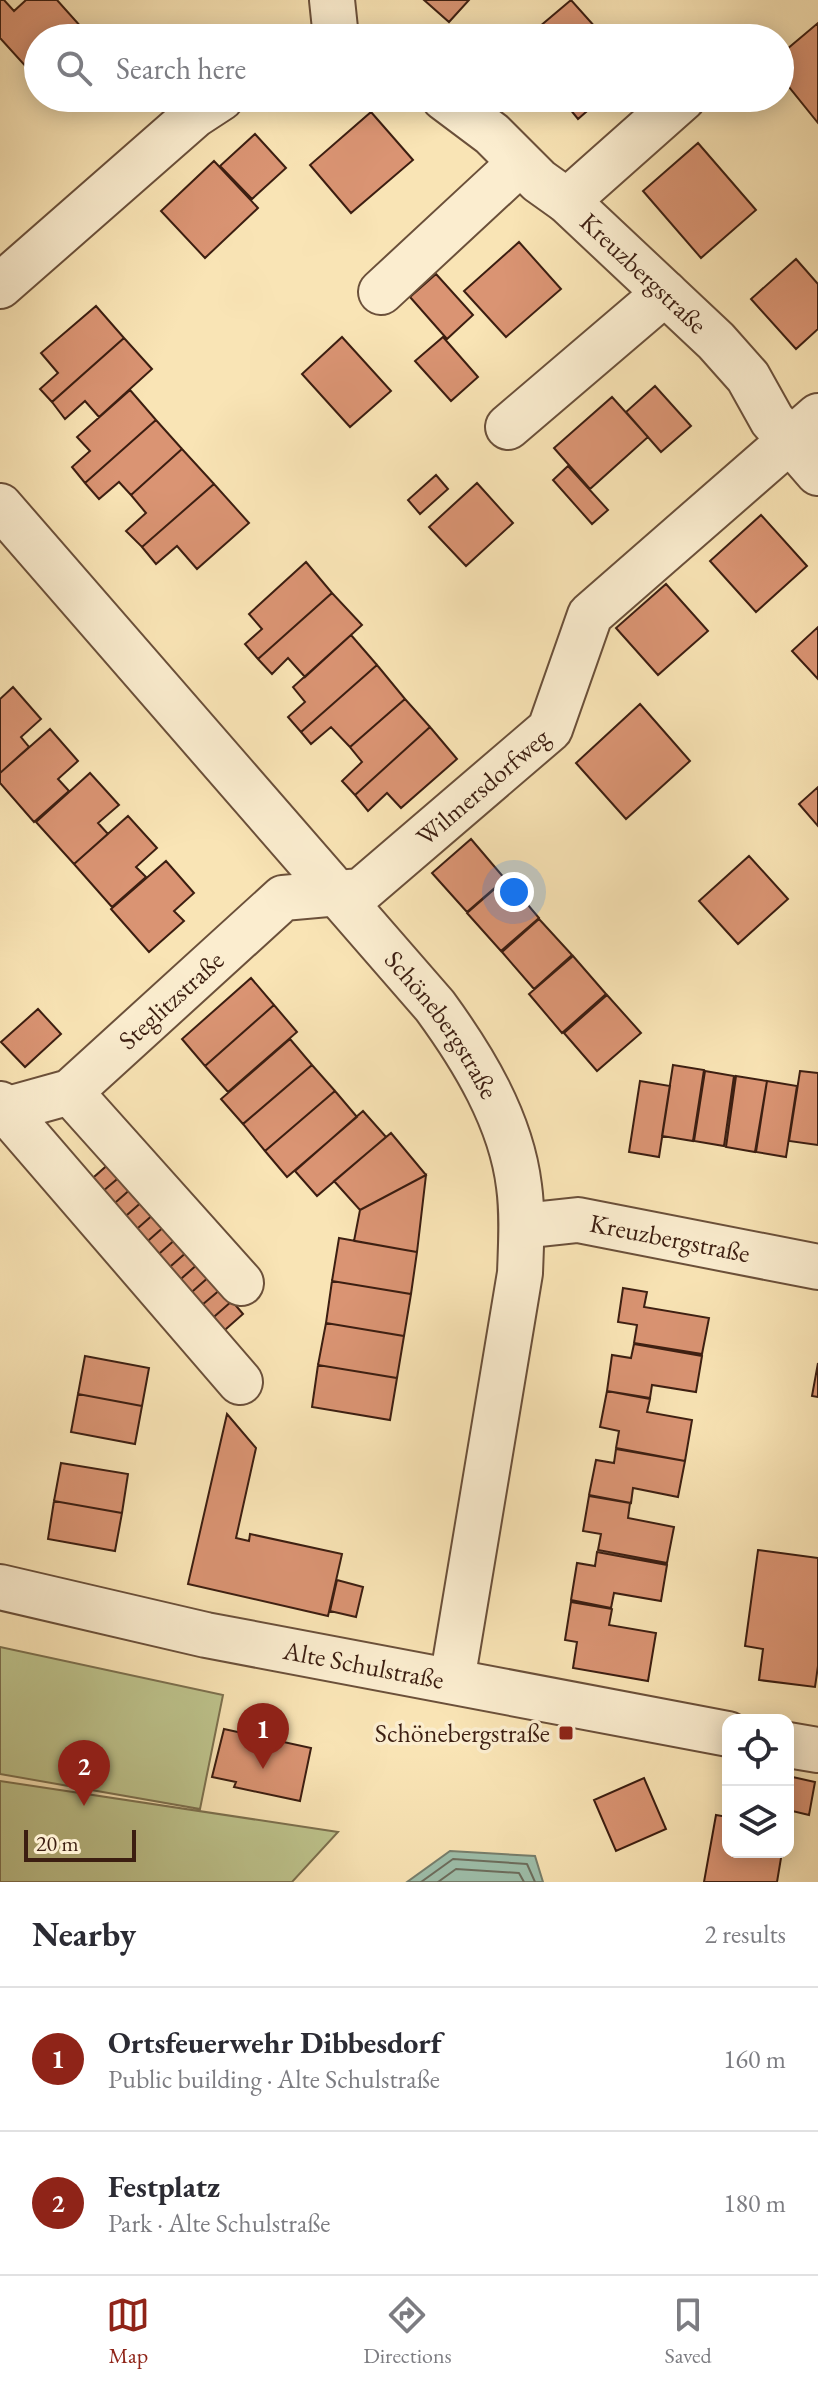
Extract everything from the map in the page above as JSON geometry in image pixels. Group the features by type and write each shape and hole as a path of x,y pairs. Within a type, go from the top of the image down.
{"street":[{"path":"332,0 335,24"},
{"path":"0,286 200,112"},
{"name":"Kreuzbergstraße","path":"463,112 492,134 539,181 567,201 716,341 748,377 772,420 809,444"},
{"path":"567,201 667,112"},
{"path":"381,292 520,163"},
{"path":"508,427 665,293"},
{"name":"Wilmersdorfweg","path":"334,893 361,891 550,729 590,615 809,444"},
{"name":"Schönebergstraße","path":"0,506 435,1006 463,1044 491,1095 519,1182 522,1226 520,1273 452,1681"},
{"name":"Steglitzstraße","path":"240,1382 3,1107 70,1092 283,898 334,893"},
{"path":"70,1092 241,1283"},
{"name":"Kreuzbergstraße","path":"522,1226 578,1220 818,1267"},
{"name":"Alte Schulstraße","path":"0,1587 206,1635 722,1733"},
{"path":"794,1746 818,1750"}],"green space":[{"path":"0,1647 223,1695 200,1809 0,1774"},
{"path":"0,1781 338,1832 292,1882 0,1882"}],"water":[{"path":"450,1851 535,1856 543,1882 407,1882"}],"building":[{"path":"0,0 4,0 14,11 26,0 57,0 78,24 24,24 24,65 0,38"},
{"path":"424,0 469,0 449,22"},
{"path":"571,0 592,24 543,24"},
{"path":"818,23 818,123 794,93 794,43"},
{"path":"371,112 413,160 351,213 310,165"},
{"path":"572,112 586,112 578,119"},
{"path":"255,134 286,168 252,199 220,166"},
{"path":"698,143 756,210 701,258 643,191"},
{"path":"214,161 258,208 205,258 161,211"},
{"path":"519,242 561,289 506,337 464,291"},
{"path":"796,259 818,284 818,329 796,349 751,299"},
{"path":"436,274 473,315 447,339 410,297"},
{"path":"96,306 124,338 52,402 40,389 58,373 41,353"},
{"path":"342,337 391,391 350,427 302,374"},
{"path":"443,337 478,377 451,401 415,361"},
{"path":"124,338 152,369 99,417 85,401 65,419 52,402"},
{"path":"655,386 691,426 661,452 626,412"},
{"path":"130,390 156,420 85,483 72,467 90,451 77,437"},
{"path":"612,397 648,437 590,489 554,448"},
{"path":"156,420 182,449 131,495 119,482 99,499 85,483"},
{"path":"182,449 214,484 142,547 126,531 146,513 131,495"},
{"path":"568,466 608,510 592,524 553,480"},
{"path":"436,475 448,489 420,514 408,500"},
{"path":"477,483 513,523 466,566 429,527"},
{"path":"214,484 249,523 197,569 177,546 156,564 142,547"},
{"path":"761,515 807,566 756,612 710,561"},
{"path":"306,562 332,593 258,659 245,644 262,629 249,614"},
{"path":"666,584 708,631 658,675 616,628"},
{"path":"332,593 362,625 305,677 288,658 272,674 258,659"},
{"path":"818,627 818,679 792,651"},
{"path":"351,635 377,665 301,732 288,717 305,702 293,687"},
{"path":"377,665 405,699 350,747 331,727 311,744 301,732"},
{"path":"13,687 41,719 21,737 29,747 0,773 0,699"},
{"path":"405,699 430,727 355,795 342,781 362,762 350,747"},
{"path":"640,704 690,761 626,819 576,763"},
{"path":"430,727 457,759 401,808 387,793 368,811 355,795"},
{"path":"50,729 78,761 58,779 69,791 34,822 0,783 0,773"},
{"path":"90,773 119,805 98,823 108,834 74,864 36,822"},
{"path":"818,787 818,826 799,804"},
{"path":"128,816 157,848 136,867 146,877 112,907 74,864"},
{"path":"471,839 505,879 467,912 432,873"},
{"path":"749,856 788,899 738,944 699,901"},
{"path":"166,861 194,893 174,911 184,921 149,952 111,909"},
{"path":"506,879 539,918 501,951 467,913"},
{"path":"539,919 572,955 534,989 502,952"},
{"path":"573,956 606,994 562,1033 529,994"},
{"path":"251,978 274,1005 205,1066 182,1039"},
{"path":"607,995 641,1033 597,1071 564,1033"},
{"path":"274,1005 297,1032 228,1092 205,1066"},
{"path":"38,1009 61,1034 25,1067 1,1042"},
{"path":"290,1039 312,1065 243,1124 221,1099"},
{"path":"312,1065 335,1091 265,1151 243,1124"},
{"path":"673,1065 704,1070 693,1141 662,1136"},
{"path":"705,1071 734,1076 724,1146 694,1141"},
{"path":"800,1071 818,1073 818,1145 789,1141"},
{"path":"736,1076 767,1081 755,1152 726,1147"},
{"path":"640,1081 670,1086 659,1157 629,1152"},
{"path":"767,1081 797,1086 786,1157 756,1152"},
{"path":"335,1091 357,1117 287,1177 265,1151"},
{"path":"363,1111 386,1137 317,1196 295,1171"},
{"path":"391,1133 426,1175 360,1210 334,1181"},
{"path":"111,1162 122,1175 96,1197 86,1184"},
{"path":"122,1175 133,1187 108,1209 96,1197"},
{"path":"426,1175 417,1252 354,1241 360,1210"},
{"path":"133,1187 144,1200 119,1222 108,1209"},
{"path":"144,1200 155,1213 130,1235 119,1222"},
{"path":"155,1213 166,1225 141,1247 130,1235"},
{"path":"166,1225 177,1238 152,1260 141,1247"},
{"path":"177,1238 188,1251 163,1273 152,1260"},
{"path":"339,1238 417,1252 411,1294 332,1281"},
{"path":"188,1251 199,1263 174,1285 163,1273"},
{"path":"199,1263 210,1276 185,1298 174,1285"},
{"path":"210,1276 221,1289 196,1310 185,1298"},
{"path":"332,1281 411,1294 404,1336 326,1323"},
{"path":"623,1288 647,1292 644,1307 709,1318 702,1354 634,1343 637,1325 618,1322"},
{"path":"221,1289 232,1301 207,1323 196,1310"},
{"path":"232,1301 243,1314 218,1336 207,1323"},
{"path":"326,1323 404,1336 397,1378 318,1365"},
{"path":"634,1344 702,1356 696,1392 652,1385 650,1398 607,1391 612,1355 631,1358"},
{"path":"85,1356 149,1368 142,1406 78,1394"},
{"path":"818,1363 818,1397 812,1396"},
{"path":"318,1365 397,1378 390,1420 312,1407"},
{"path":"607,1391 650,1399 647,1412 692,1420 685,1461 616,1448 619,1431 600,1427"},
{"path":"78,1394 142,1406 135,1444 71,1432"},
{"path":"227,1414 256,1448 236,1538 249,1541 250,1534 342,1554 328,1616 188,1584"},
{"path":"616,1449 685,1461 678,1497 633,1488 631,1503 589,1495 596,1460 614,1463"},
{"path":"61,1463 128,1474 122,1513 54,1501"},
{"path":"589,1496 630,1503 628,1518 674,1527 667,1563 598,1550 601,1534 583,1531"},
{"path":"54,1501 122,1513 115,1551 48,1539"},
{"path":"758,1550 818,1558 818,1666 815,1687 759,1680 763,1649 745,1646"},
{"path":"597,1552 667,1565 661,1601 614,1593 611,1608 571,1600 577,1563 595,1566"},
{"path":"337,1580 363,1587 356,1617 330,1611"},
{"path":"571,1602 612,1609 609,1625 656,1633 648,1681 573,1668 577,1642 565,1640"},
{"path":"224,1729 311,1748 300,1801 234,1787 236,1782 212,1777"},
{"path":"794,1777 815,1782 809,1815 794,1811"},
{"path":"644,1778 666,1829 616,1851 594,1800"},
{"path":"716,1815 722,1816 722,1858 781,1858 777,1882 704,1882"}],"place":[{"name":"Schönebergstraße","path":"566,1733"},
{"name":"Ortsfeuerwehr Dibbesdorf","path":"263,1769"},
{"name":"Festplatz","path":"84,1806"}]}
